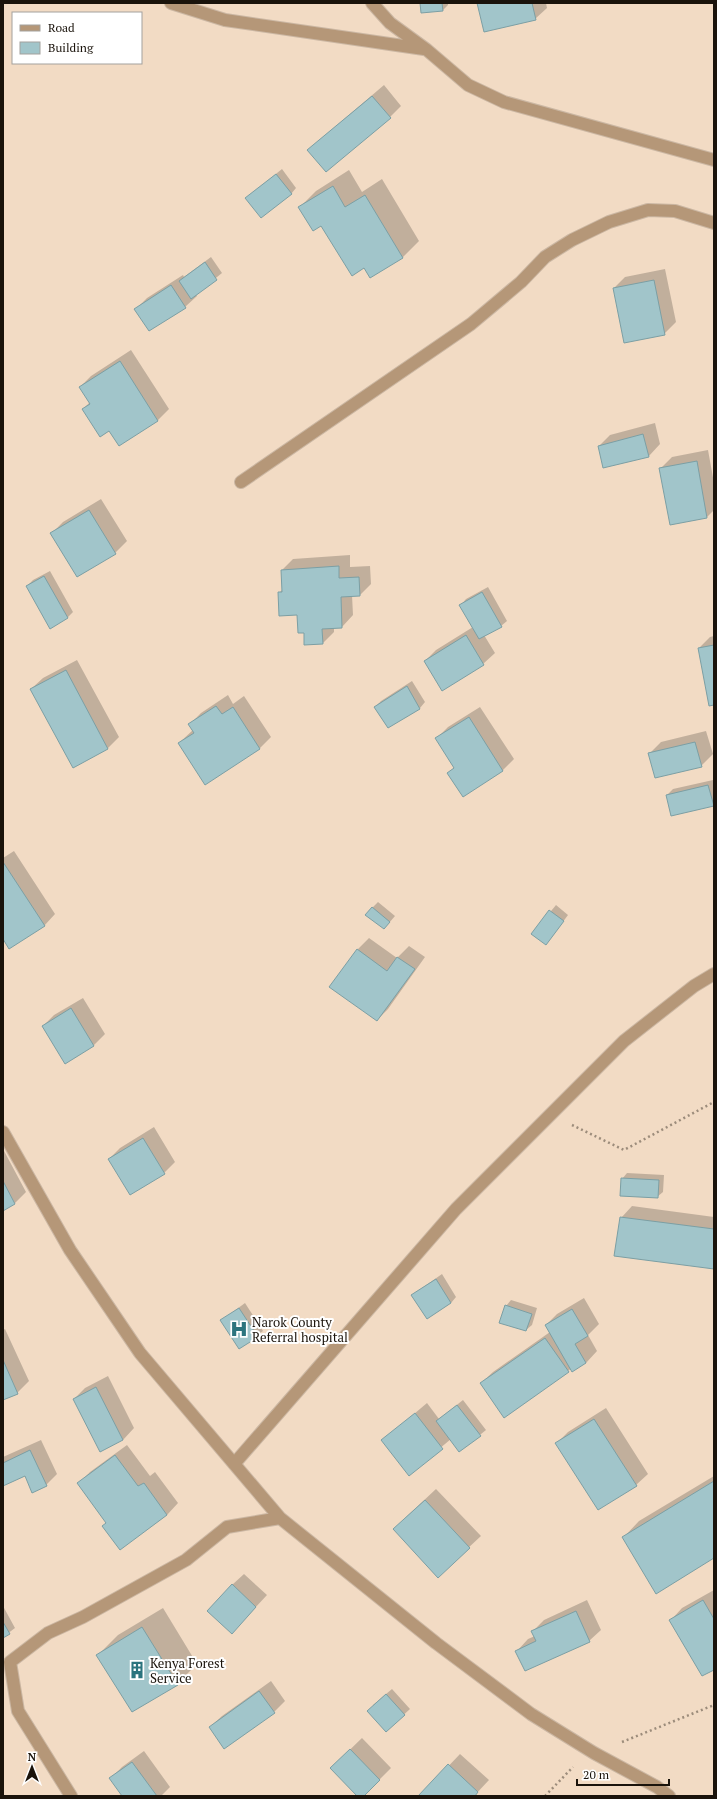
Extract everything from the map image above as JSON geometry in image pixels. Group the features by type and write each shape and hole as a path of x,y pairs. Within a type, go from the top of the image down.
{"street":[{"path":"171,3 225,20 427,50"},
{"path":"372,3 390,23 427,50 468,85 504,102 714,160"},
{"path":"241,482 471,324 521,282 545,257 572,240 609,222 648,210 675,211 714,223"},
{"path":"234,1464 456,1209 624,1041 694,986 714,974"},
{"path":"3,1132 70,1250 140,1353 280,1518 436,1644 531,1714 594,1753 657,1787 669,1796"},
{"path":"71,1796 18,1711 10,1662 48,1633 83,1618 186,1560 227,1527 280,1518"}],"path":[{"path":"550,1115 624,1150 714,1102"}],"building":[{"path":"420,3 442,3 443,11 421,13"},
{"path":"477,3 532,3 536,20 484,32"},
{"path":"372,96 391,118 326,172 307,150"},
{"path":"276,174 292,194 261,218 245,198"},
{"path":"333,186 345,207 365,195 403,258 370,278 364,268 352,276 321,226 313,231 298,207"},
{"path":"205,262 217,280 191,299 179,281"},
{"path":"654,280 665,335 624,343 613,288"},
{"path":"171,285 186,308 149,331 134,309"},
{"path":"120,361 158,421 119,446 109,431 100,437 82,409 90,404 79,387"},
{"path":"643,434 649,457 603,468 598,446"},
{"path":"697,461 707,518 670,525 659,468"},
{"path":"89,510 116,554 77,577 50,533"},
{"path":"339,566 339,578 359,577 360,596 341,597 342,628 322,629 323,644 304,645 304,633 298,633 297,615 279,616 278,592 282,592 281,570"},
{"path":"44,576 68,618 50,629 26,586"},
{"path":"482,592 502,627 479,639 459,605"},
{"path":"466,635 484,665 442,691 424,661"},
{"path":"714,645 714,705 709,706 698,648"},
{"path":"66,670 108,749 73,768 30,689"},
{"path":"407,686 420,709 388,728 374,707"},
{"path":"216,706 222,714 233,707 260,749 205,785 178,743 194,733 188,724"},
{"path":"469,717 503,771 463,797 447,773 454,768 435,738"},
{"path":"695,742 702,767 655,778 648,753"},
{"path":"708,785 714,806 671,816 666,795"},
{"path":"3,862 45,926 9,949 3,939"},
{"path":"372,907 390,922 384,929 365,915"},
{"path":"549,910 564,921 546,945 531,934"},
{"path":"357,949 387,971 397,957 415,969 377,1021 329,987"},
{"path":"71,1008 94,1046 65,1064 42,1026"},
{"path":"143,1138 165,1174 130,1195 108,1159"},
{"path":"621,1178 659,1180 658,1198 620,1196"},
{"path":"3,1181 15,1204 3,1211"},
{"path":"620,1217 714,1229 714,1269 614,1256"},
{"path":"436,1279 451,1303 427,1319 411,1295"},
{"path":"505,1305 532,1314 526,1331 499,1323"},
{"name":"Narok County Referral hospital","path":"239,1308 258,1337 239,1349 220,1320"},
{"path":"572,1309 588,1336 575,1344 586,1363 572,1372 545,1325"},
{"path":"545,1338 569,1372 504,1418 480,1383"},
{"path":"3,1360 18,1394 3,1400"},
{"path":"96,1387 123,1440 100,1452 73,1399"},
{"path":"457,1405 481,1436 459,1452 436,1421"},
{"path":"415,1413 443,1449 409,1476 381,1440"},
{"path":"594,1419 637,1486 598,1510 555,1443"},
{"path":"30,1450 47,1486 32,1493 25,1476 3,1486 3,1463"},
{"path":"115,1455 138,1486 144,1483 167,1515 120,1550 102,1526 106,1523 77,1483"},
{"path":"714,1481 714,1558 656,1594 622,1537"},
{"path":"425,1500 470,1548 438,1578 393,1529"},
{"path":"232,1584 256,1607 232,1634 207,1611"},
{"path":"703,1600 714,1619 714,1670 702,1676 669,1620"},
{"path":"576,1611 590,1642 525,1671 515,1651 536,1641 531,1631"},
{"path":"3,1622 10,1634 3,1638"},
{"name":"Kenya Forest Service","path":"142,1627 178,1685 132,1712 96,1655"},
{"path":"259,1691 275,1713 224,1749 209,1727"},
{"path":"386,1694 405,1715 386,1732 367,1711"},
{"path":"350,1749 380,1780 364,1796 357,1796 330,1768"},
{"path":"132,1762 157,1796 122,1796 109,1778"},
{"path":"448,1764 478,1792 475,1796 418,1796"}],"place":[{"name":"Narok County Referral hospital","path":"239,1329"},
{"name":"Kenya Forest Service","path":"137,1670"}]}
